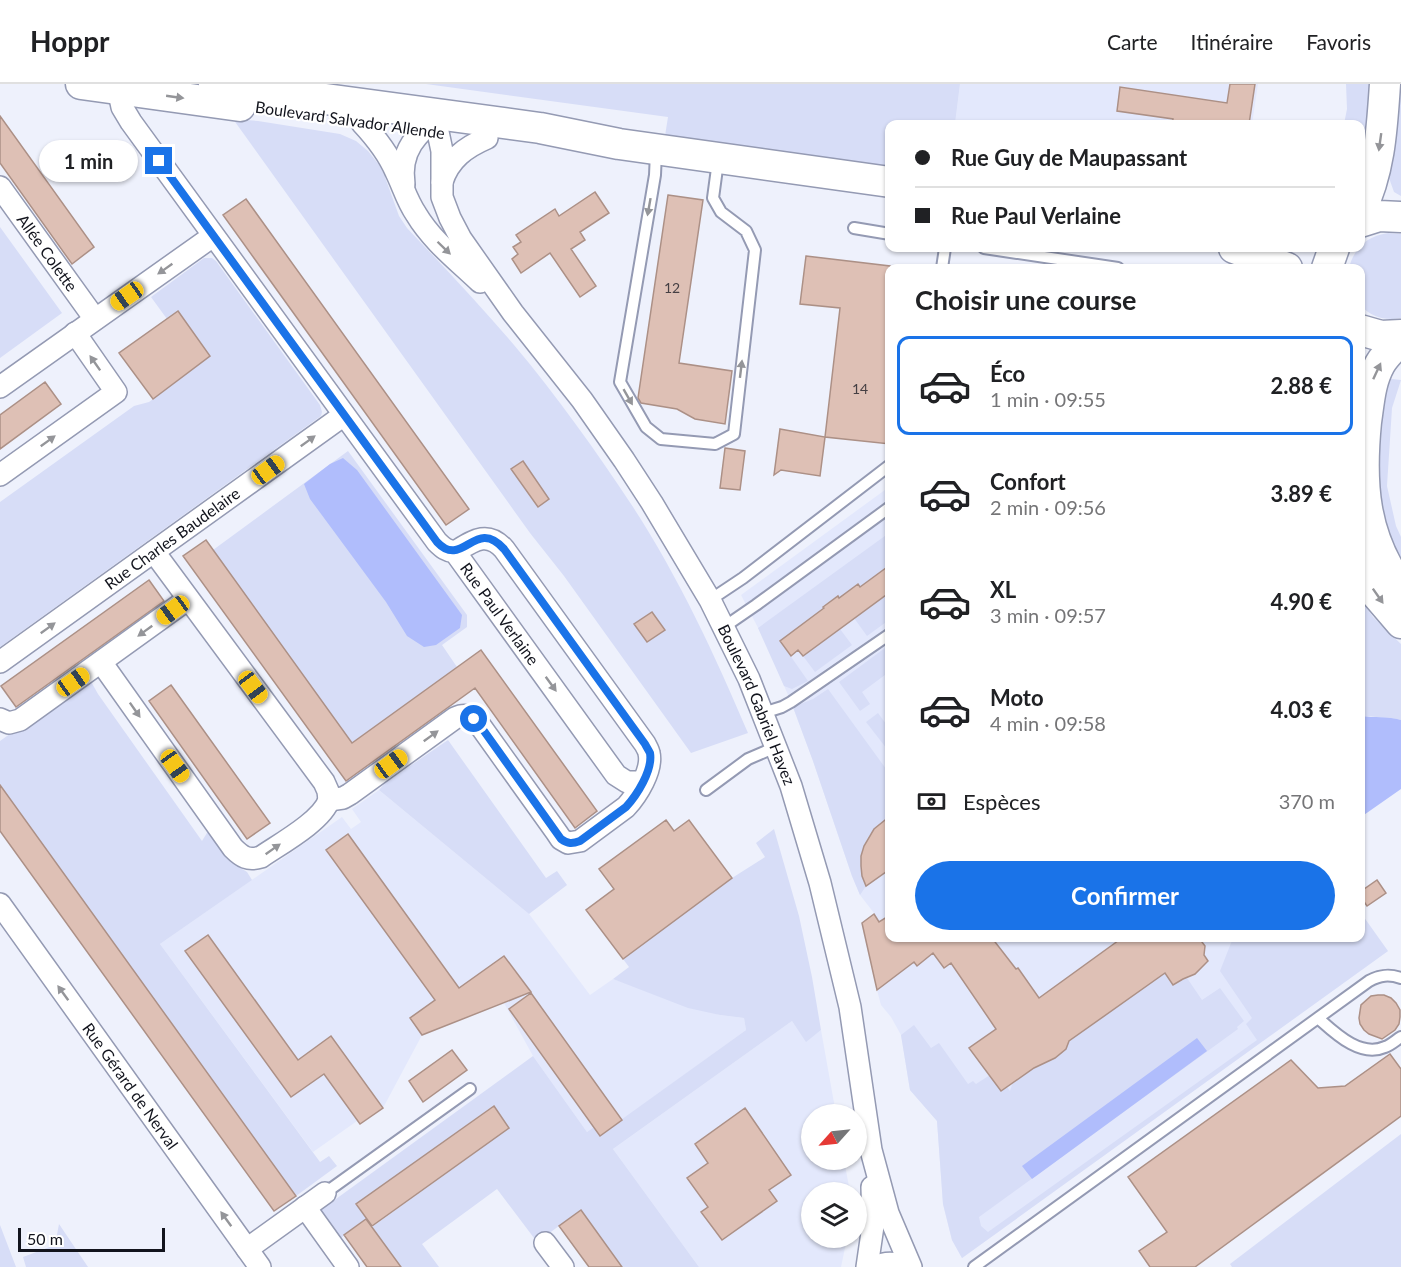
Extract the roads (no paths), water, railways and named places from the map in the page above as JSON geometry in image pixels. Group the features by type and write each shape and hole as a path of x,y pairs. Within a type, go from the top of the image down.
{"street":[{"name":"Boulevard Salvador Allende","path":"81,84 127,87 362,123 433,122 540,128 619,144 885,181"},
{"name":"Boulevard Salvador Allende","path":"214,84 433,122 487,138 619,144"},
{"path":"1365,200 1377,163 1385,84"},
{"name":"Rue Paul Verlaine","path":"127,87 122,106 130,122 437,542 442,548 455,552 616,775 627,782 642,782"},
{"name":"Boulevard Gabriel Havez","path":"433,122 442,150 441,185 444,205 456,231 513,313 568,381 619,453 710,600 749,679 791,786 807,836 850,1007 871,1150 888,1214 911,1267"},
{"path":"409,202 403,181 404,161 410,145 433,122"},
{"name":"Boulevard Gabriel Havez","path":"362,123 382,147 398,174 417,217 432,235 513,313"},
{"path":"441,185 454,159 468,147 487,138"},
{"name":"Allée Colette","path":"0,187 95,319"},
{"path":"1365,220 1379,216 1401,217"},
{"path":"0,387 213,236"},
{"path":"1245,252 1276,264"},
{"path":"1365,331 1381,336 1401,335"},
{"path":"0,475 116,392 75,333"},
{"path":"1365,438 1372,383 1382,360 1401,340"},
{"name":"Rue Charles Baudelaire","path":"0,662 344,415"},
{"path":"1365,498 1374,537 1385,563 1401,588"},
{"path":"329,800 350,794 461,715 468,715 479,724 561,839 568,843 580,841 626,807 642,782 649,768 650,752 500,544 487,538 479,538 455,552"},
{"path":"101,663 240,855 247,859 261,857 314,820 327,807 328,791 324,782 154,552"},
{"path":"1365,575 1377,595 1401,623"},
{"path":"0,720 9,723 20,720 188,599"},
{"name":"Rue Gérard de Nerval","path":"0,904 260,1267"},
{"name":"Boulevard Gabriel Havez","path":"867,1267 873,1226 871,1150"},
{"path":"247,1249 325,1193"},
{"path":"305,1207 348,1267"},
{"path":"545,1243 563,1267"},
{"path":"875,1267 893,1263 905,1267"}],"lane":[{"path":"657,149 620,382 646,427 661,439 715,444 734,434 755,250 746,231 721,212 713,198 718,157"},
{"path":"854,228 885,233"},
{"path":"1011,252 1091,264"},
{"path":"710,600 743,578 885,469"},
{"path":"724,627 885,511"},
{"path":"763,713 791,702 885,637"},
{"path":"706,790 748,759 776,747"},
{"path":"974,1267 1369,981 1379,976 1390,975 1401,978"},
{"path":"1318,1018 1362,1049 1377,1050 1387,1047 1401,1037"},
{"path":"325,1193 470,1089"}]}
